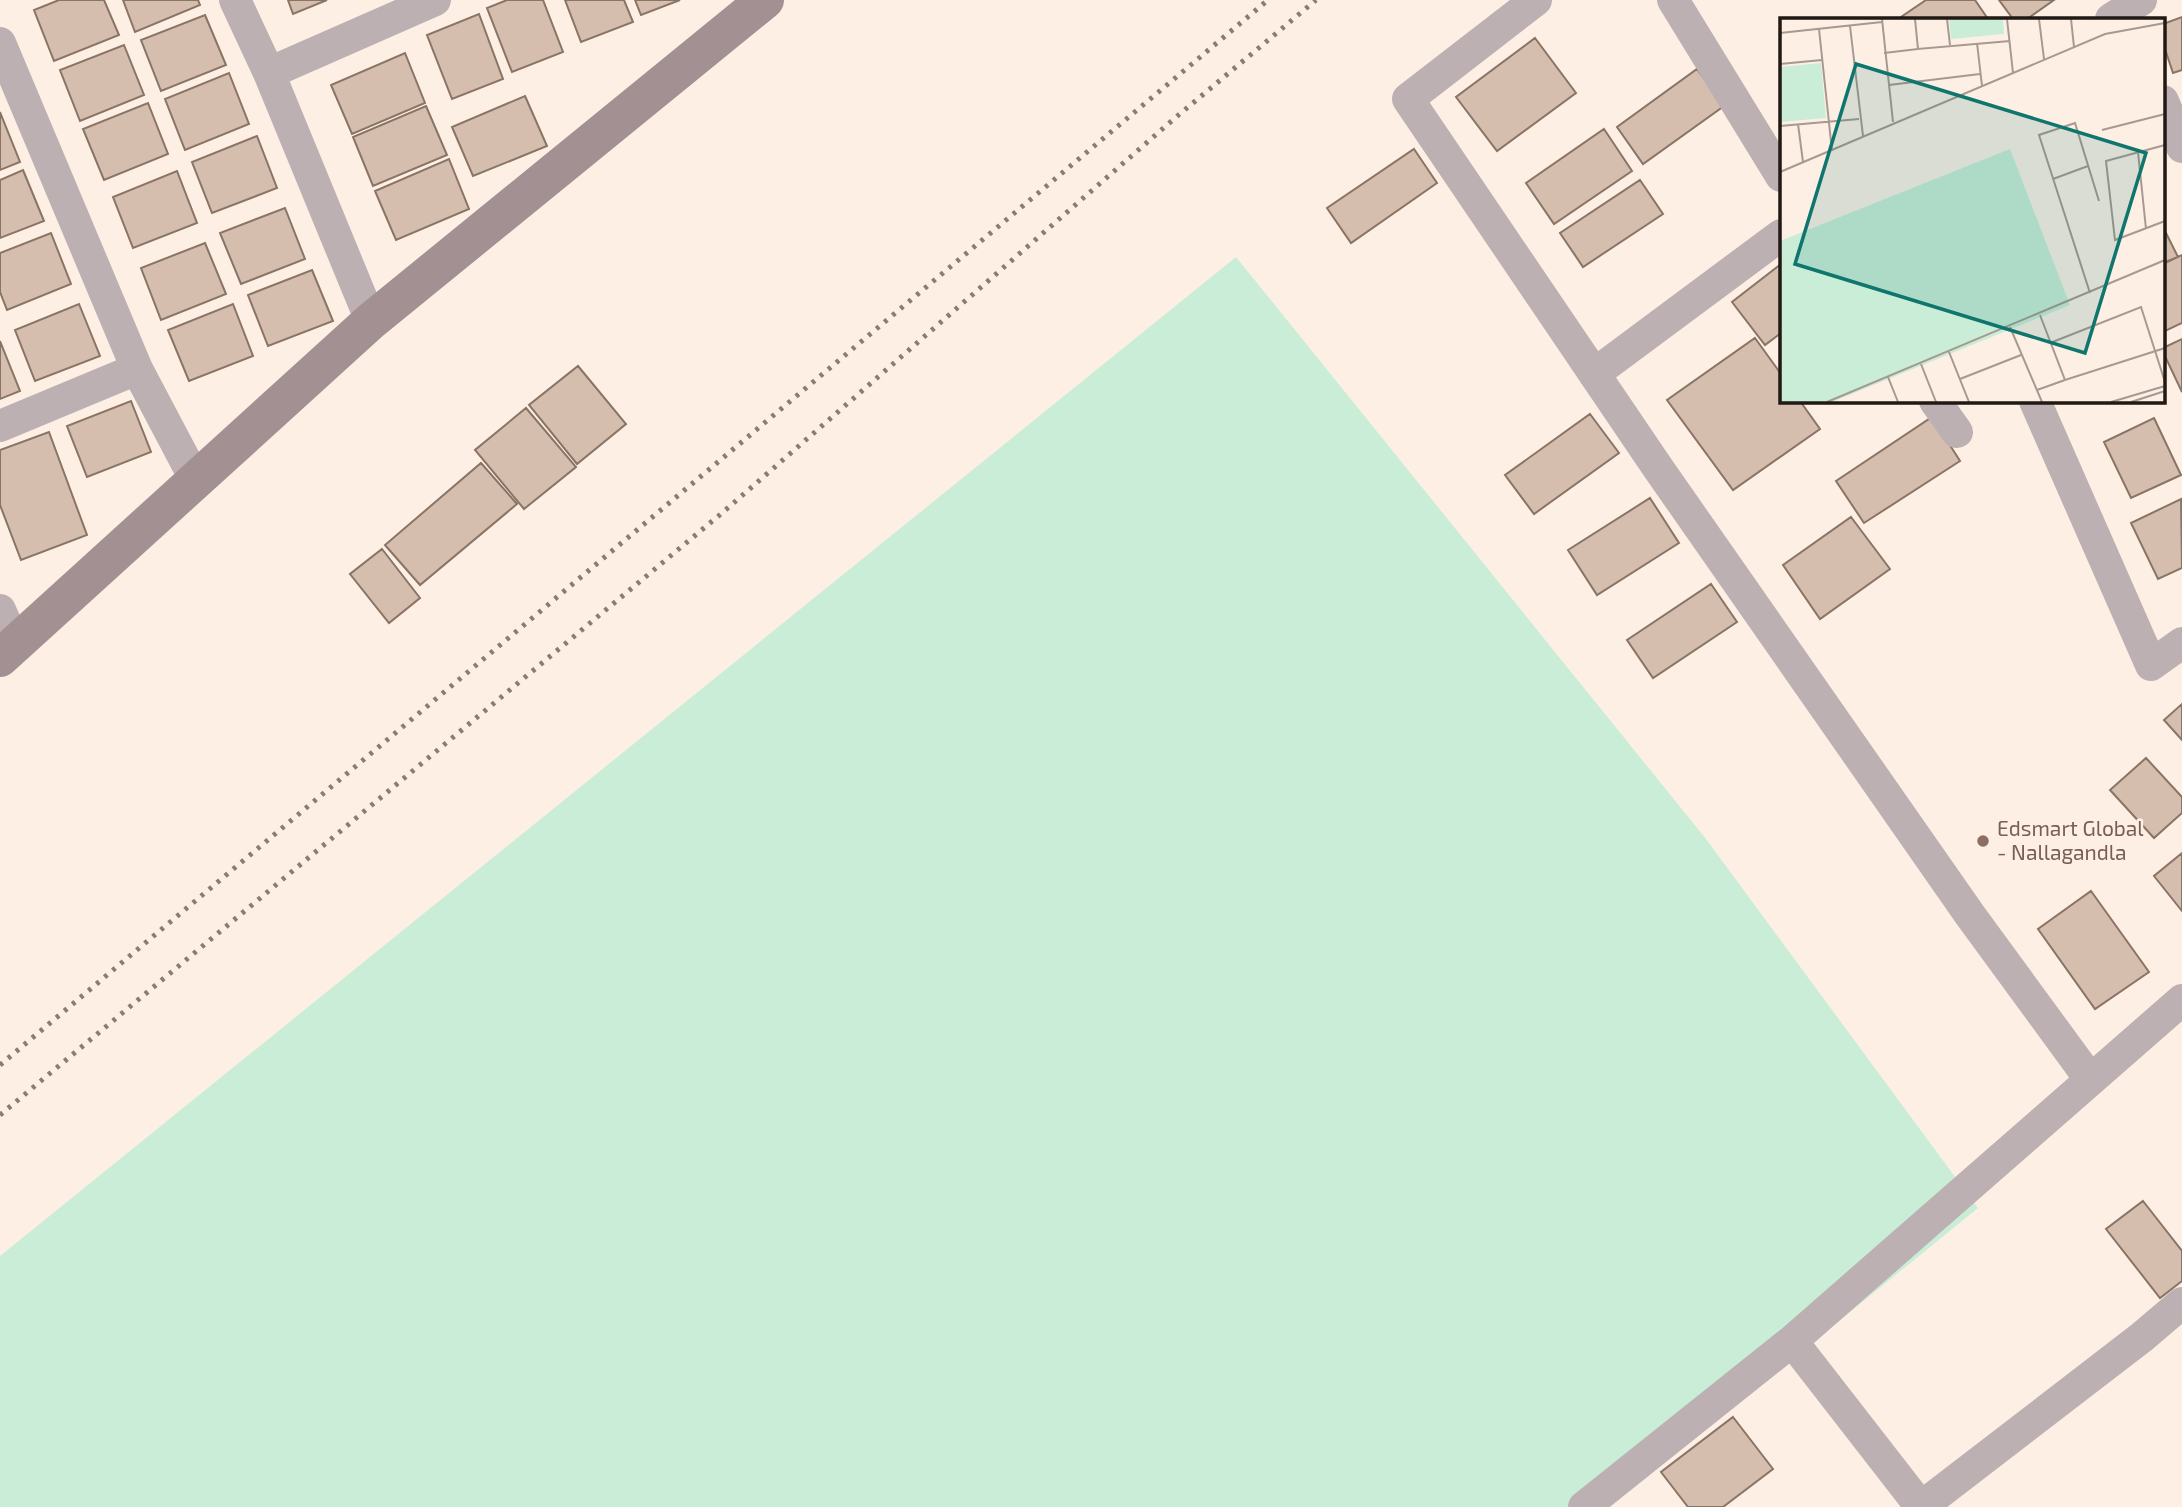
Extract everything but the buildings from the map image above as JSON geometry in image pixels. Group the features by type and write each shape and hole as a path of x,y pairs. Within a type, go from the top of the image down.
{"street":[{"path":"235,0 269,73 371,321"},
{"path":"269,73 435,0"},
{"path":"8,652 371,321 765,0"},
{"path":"1536,0 1408,99 1594,374 1969,915 2091,1079"},
{"path":"1672,0 1780,174"},
{"path":"0,43 137,369 195,479"},
{"path":"2164,103 2182,147"},
{"path":"1594,374 1780,236"},
{"path":"0,426 137,369"},
{"path":"1936,402 1957,432"},
{"path":"2035,402 2151,665 2182,643"},
{"path":"0,610 8,652"},
{"path":"1584,1507 1616,1497 2182,1000"},
{"path":"1792,1341 1921,1507 2142,1337 2182,1303"}],"green space":[{"path":"1236,257 1706,839 1978,1208 1610,1507 0,1507 0,1256"}],"railway":[{"path":"0,1065 1268,0"},
{"path":"0,1115 722,513 1175,118 1316,0"}],"place":[{"name":"Edsmart Global - Nallagandla","path":"1983,841"}]}
